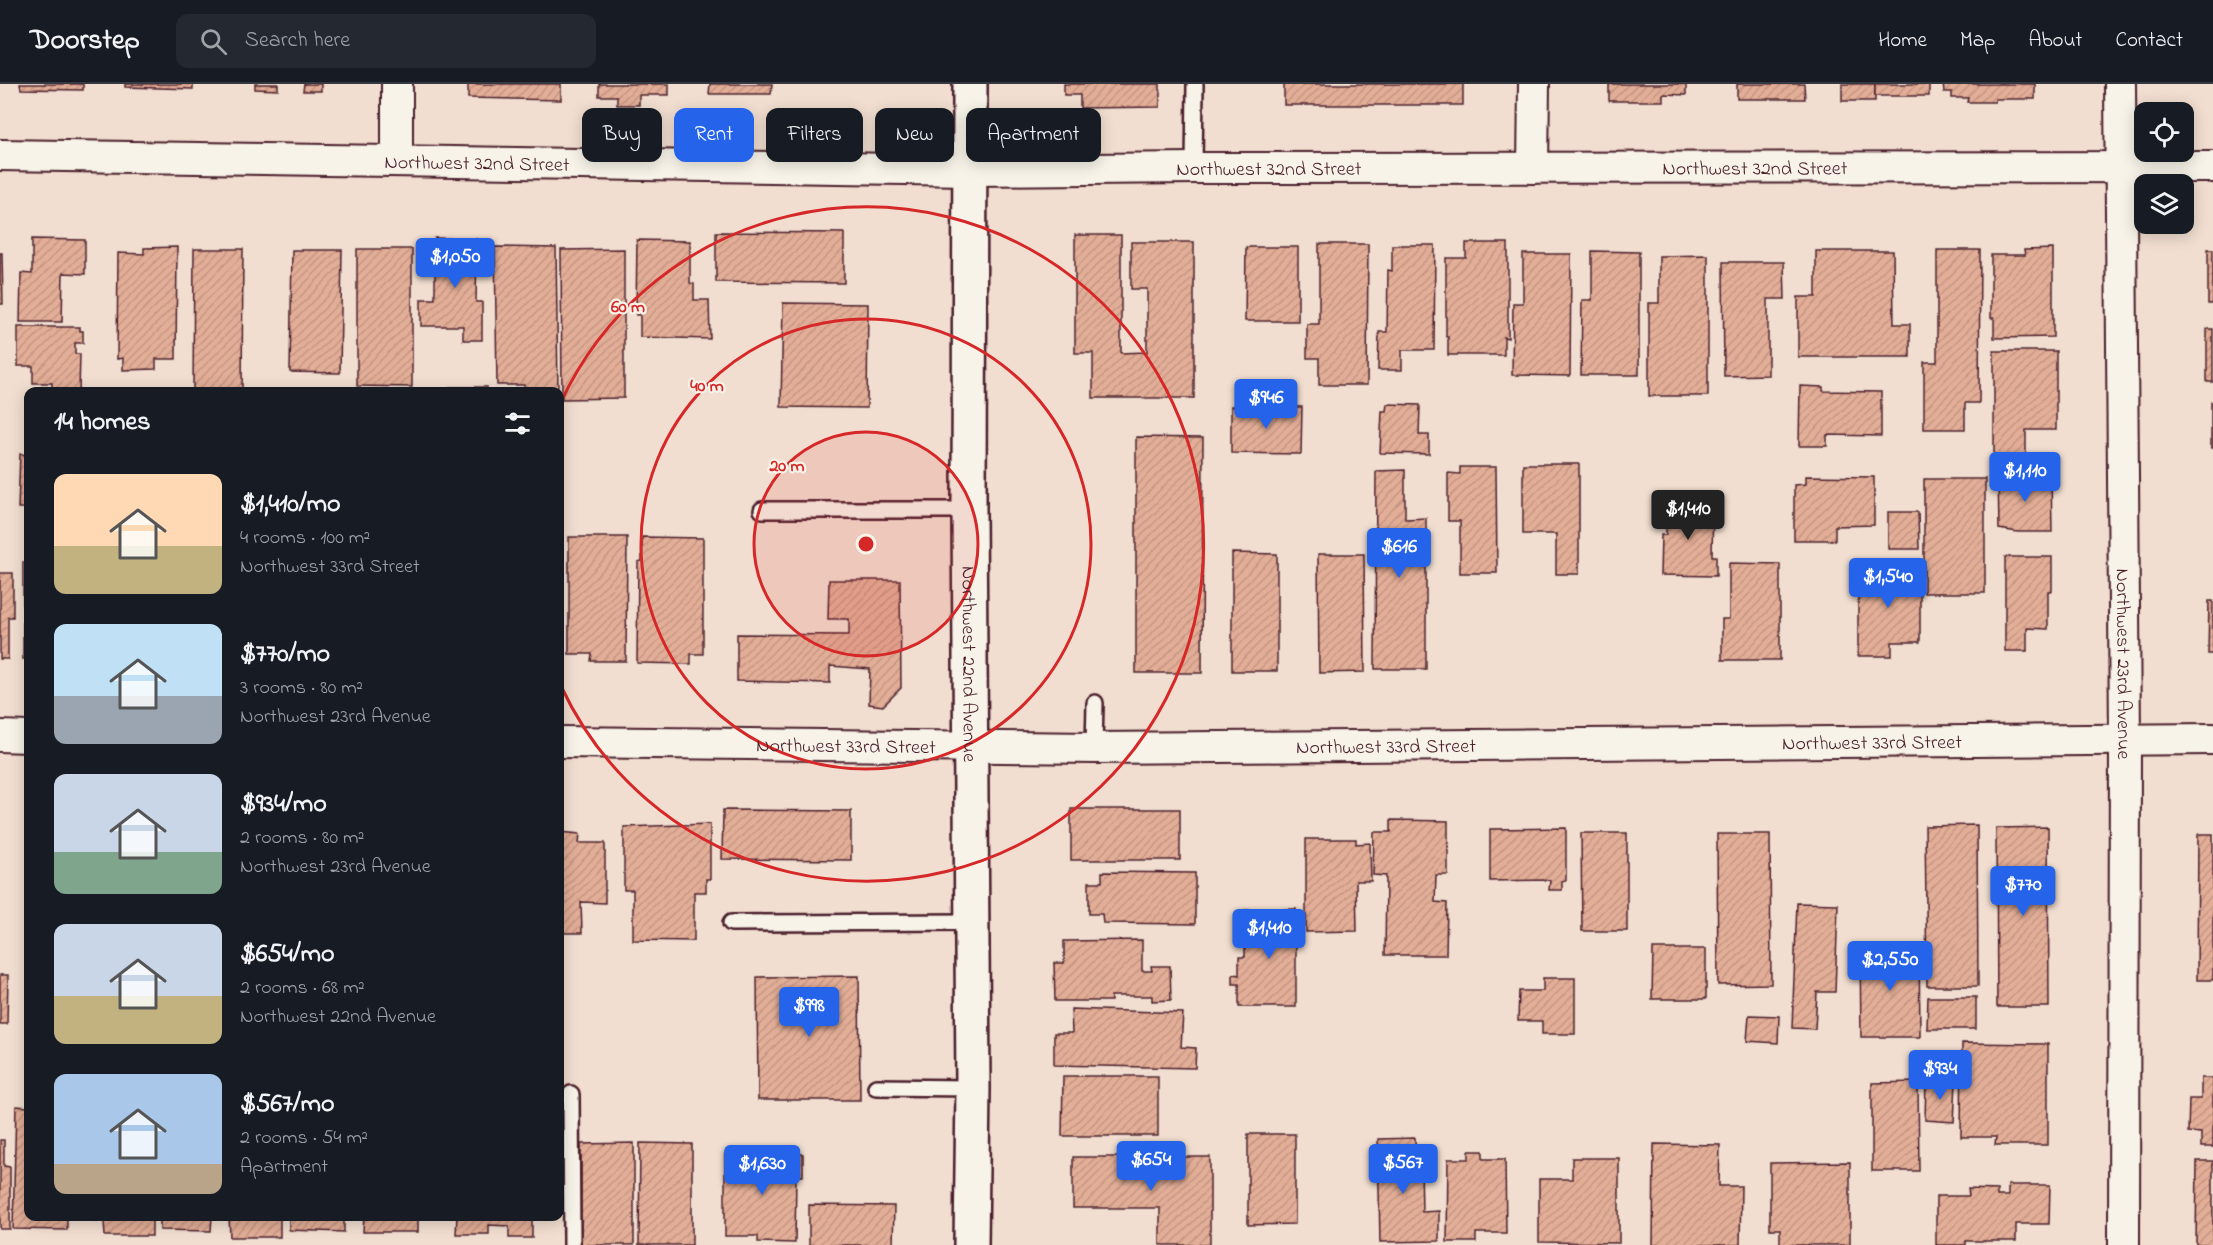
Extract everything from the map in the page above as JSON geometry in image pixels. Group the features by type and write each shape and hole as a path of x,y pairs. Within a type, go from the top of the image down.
{"main road":[{"name":"Northwest 22nd Avenue","path":"970,84 969,510 973,1088 971,1245"}],"street":[{"path":"397,84 398,160"},
{"path":"1533,168 1534,84"},
{"name":"Northwest 23rd Avenue","path":"2120,84 2125,738 2124,1245"},
{"name":"Northwest 32nd Street","path":"0,155 970,170 2213,167"},
{"path":"0,736 24,737"},
{"name":"Northwest 33rd Street","path":"564,742 1094,748 2213,739"}],"lane":[{"path":"1194,168 1195,84"},
{"path":"762,510 969,510"},
{"path":"1094,748 1095,703"},
{"path":"731,923 971,922"},
{"path":"876,1087 973,1088"},
{"path":"571,1094 572,1245"}],"building":[{"path":"20,84 83,84 83,90 21,89"},
{"path":"125,84 193,84 193,89 125,87"},
{"path":"255,84 278,84 278,90 255,89"},
{"path":"304,84 321,84 321,91 303,91"},
{"path":"468,84 561,84 561,100 468,98"},
{"path":"599,84 669,84 669,95 639,95 639,105 617,105 617,96 599,96"},
{"path":"710,84 772,84 771,94 709,94"},
{"path":"1064,84 1160,84 1160,107 1080,108 1080,95 1064,95"},
{"path":"1284,84 1463,84 1463,105 1284,105"},
{"path":"1609,84 1686,84 1686,95 1663,94 1663,101 1609,101"},
{"path":"1737,84 1804,84 1805,99 1737,99"},
{"path":"1842,84 1875,84 1875,101 1842,101"},
{"path":"1875,84 1929,84 1929,96 1875,96"},
{"path":"1943,84 2035,84 2035,99 1967,102 1968,98 1952,98 1952,92 1944,92"},
{"path":"716,232 844,233 844,283 716,282"},
{"path":"1075,235 1121,235 1121,353 1147,352 1147,289 1131,289 1131,242 1194,242 1194,398 1093,398 1093,353 1075,353"},
{"path":"435,238 477,239 476,302 482,302 482,340 463,340 463,326 421,326 421,299 435,299"},
{"path":"32,239 85,240 85,274 63,273 62,322 20,322 21,273 32,274"},
{"path":"637,240 690,241 690,283 694,284 694,300 709,300 710,339 640,337 640,315 636,315"},
{"path":"1466,243 1508,243 1508,338 1504,337 1504,355 1448,355 1446,258 1466,258"},
{"path":"1319,244 1368,244 1367,385 1319,385 1319,358 1307,358 1307,324 1319,324"},
{"path":"1392,245 1435,245 1434,350 1402,350 1402,370 1378,370 1379,332 1387,332 1388,270 1392,271"},
{"path":"177,247 176,359 156,359 156,369 123,370 123,358 117,359 118,253 144,254 144,248"},
{"path":"495,247 556,248 558,387 497,385"},
{"path":"1246,247 1298,247 1298,321 1245,321"},
{"path":"194,249 243,249 242,387 193,387"},
{"path":"357,249 412,249 412,387 357,386"},
{"path":"624,249 624,398 564,399 564,387 562,387 561,250"},
{"path":"2053,249 2053,337 1994,338 1994,318 1991,318 1991,255 2025,255 2024,250"},
{"path":"2208,249 2213,249 2213,304 2208,304"},
{"path":"292,250 342,250 340,373 290,372"},
{"path":"1937,250 1980,250 1979,403 1965,403 1965,429 1924,429 1924,362 1937,362"},
{"path":"1592,251 1639,252 1639,375 1581,375 1582,300 1592,300"},
{"path":"1816,251 1893,251 1894,324 1910,324 1910,357 1798,357 1798,297 1816,297"},
{"path":"0,253 2,253 3,304 0,304"},
{"path":"1523,254 1571,254 1570,376 1512,375 1513,303 1523,303"},
{"path":"1708,255 1708,396 1649,396 1649,303 1659,303 1659,256"},
{"path":"1723,262 1784,262 1785,299 1768,299 1768,375 1724,376"},
{"path":"783,303 868,304 867,408 781,407"},
{"path":"18,327 80,327 80,331 83,331 83,343 75,343 75,354 80,354 79,387 52,387 52,383 33,383 33,366 18,366"},
{"path":"2207,329 2213,329 2213,382 2207,382"},
{"path":"1994,351 2056,351 2056,430 2026,430 2026,460 1994,460"},
{"path":"1800,386 1823,387 1823,391 1881,392 1881,436 1827,435 1827,446 1799,446"},
{"path":"2211,402 2213,402 2213,448 2211,448"},
{"path":"1387,404 1420,405 1419,435 1429,435 1429,454 1380,453 1382,411 1386,411"},
{"path":"1231,406 1302,407 1301,454 1231,453"},
{"path":"1136,437 1203,438 1202,673 1136,673"},
{"path":"20,454 24,454 24,508 18,508"},
{"path":"1523,464 1579,464 1579,574 1556,574 1556,534 1523,534"},
{"path":"1460,467 1496,467 1497,573 1460,573 1460,521 1448,521 1448,473 1460,474"},
{"path":"1405,470 1405,519 1426,518 1426,669 1375,669 1376,471"},
{"path":"1998,475 2051,475 2052,532 2018,532 1999,529"},
{"path":"1806,476 1874,477 1874,525 1835,526 1835,540 1794,540 1794,485 1806,484"},
{"path":"1924,479 1985,479 1985,593 1924,593"},
{"path":"1666,503 1713,504 1712,556 1716,556 1716,576 1660,575 1661,535 1666,535"},
{"path":"1888,512 1918,512 1919,549 1888,549"},
{"path":"569,537 627,537 626,661 591,661 592,654 569,654"},
{"path":"642,537 703,538 703,654 691,654 691,664 637,663 638,562 642,561"},
{"path":"1232,553 1277,554 1277,671 1232,671"},
{"path":"1318,554 1364,554 1365,672 1319,673"},
{"path":"2005,557 2052,557 2052,591 2048,591 2048,629 2027,628 2027,651 2005,651"},
{"path":"23,562 24,562 24,659"},
{"path":"1729,563 1780,564 1780,660 1722,660 1722,619 1729,619"},
{"path":"1858,568 1920,568 1920,642 1892,642 1892,656 1858,656"},
{"path":"0,573 13,573 13,617 8,617 8,659 0,659"},
{"path":"829,580 900,580 901,688 883,706 869,704 870,669 830,666 830,683 737,681 737,634 849,635 849,619 828,619"},
{"path":"2209,601 2213,601 2213,654 2208,654"},
{"path":"1071,809 1180,809 1180,860 1071,860"},
{"path":"723,810 851,811 851,860 722,859"},
{"path":"1391,820 1448,821 1448,875 1436,875 1435,902 1447,903 1446,955 1385,955 1386,876 1373,875 1374,832 1391,832"},
{"path":"710,824 710,879 706,879 706,892 694,892 694,941 633,940 633,890 624,890 624,827"},
{"path":"1977,825 1978,986 1927,986 1925,826"},
{"path":"2048,827 2049,1007 1997,1007 1996,828"},
{"path":"1566,828 1566,880 1562,881 1562,890 1549,890 1550,880 1490,881 1490,829"},
{"path":"564,832 580,834 579,843 605,843 605,903 581,902 582,933 564,933"},
{"path":"1581,833 1627,833 1627,931 1582,931"},
{"path":"1717,834 1770,834 1771,984 1718,985"},
{"path":"2198,834 2213,834 2213,980 2197,980"},
{"path":"1306,839 1356,839 1356,844 1370,843 1371,881 1356,881 1357,931 1306,932"},
{"path":"1102,872 1195,873 1195,924 1103,923 1102,914 1089,914 1089,882 1102,882"},
{"path":"1797,903 1838,904 1835,992 1817,992 1815,1029 1792,1028"},
{"path":"1296,909 1296,1007 1239,1007 1239,984 1233,984 1233,974 1239,975 1239,957 1245,957 1245,910"},
{"path":"1142,940 1142,971 1152,971 1151,966 1170,966 1171,1000 1152,1001 1152,996 1111,996 1111,1001 1055,1001 1054,963 1064,963 1064,941"},
{"path":"1860,947 1919,947 1920,1037 1861,1037"},
{"path":"1653,949 1706,949 1706,999 1652,999"},
{"path":"0,975 8,975 7,1024 0,1024"},
{"path":"859,976 860,1100 758,1100 757,977"},
{"path":"1543,978 1575,978 1575,1034 1542,1034 1542,1021 1518,1021 1519,991 1543,991"},
{"path":"1928,997 1976,997 1976,1029 1927,1029"},
{"path":"1071,1009 1183,1013 1181,1047 1196,1048 1195,1068 1054,1065 1054,1033 1072,1033"},
{"path":"1749,1015 1779,1016 1778,1043 1747,1041"},
{"path":"1962,1043 2048,1044 2048,1145 1995,1145 1996,1137 1961,1137"},
{"path":"1063,1076 1158,1076 1158,1136 1062,1136"},
{"path":"2201,1078 2213,1078 2213,1147 2201,1147 2201,1133 2188,1132 2189,1099 2201,1099"},
{"path":"1926,1080 1956,1082 1954,1122 1925,1120"},
{"path":"1918,1082 1919,1171 1872,1171 1872,1083"},
{"path":"16,1106 24,1107 24,1221 67,1221 67,1230 13,1229"},
{"path":"1248,1134 1295,1134 1295,1224 1248,1225"},
{"path":"1415,1138 1416,1163 1421,1163 1422,1212 1439,1211 1439,1241 1380,1242 1378,1139"},
{"path":"0,1140 4,1140 4,1166 10,1167 10,1229 0,1229"},
{"path":"634,1143 634,1245 581,1245 581,1144"},
{"path":"640,1143 692,1144 692,1245 639,1245"},
{"path":"1654,1144 1720,1145 1719,1186 1741,1186 1740,1245 1653,1245"},
{"path":"1469,1151 1483,1151 1483,1159 1505,1159 1506,1233 1476,1233 1476,1242 1447,1242 1448,1159 1469,1159"},
{"path":"725,1154 803,1154 803,1176 796,1176 795,1243 758,1242 758,1236 725,1236"},
{"path":"1073,1157 1210,1157 1210,1245 1160,1245 1160,1208 1073,1208"},
{"path":"1572,1158 1619,1158 1619,1243 1539,1242 1539,1179 1572,1179"},
{"path":"2197,1161 2213,1161 2213,1245 2196,1245"},
{"path":"1850,1162 1850,1245 1780,1245 1780,1229 1770,1229 1770,1163"},
{"path":"2008,1185 2050,1185 2049,1224 2016,1224 2016,1241 1966,1241 1966,1245 1936,1245 1936,1196 1969,1196 1968,1189 1997,1190 1997,1196 2008,1196"},
{"path":"809,1205 894,1206 893,1245 809,1245"},
{"path":"104,1221 152,1221 152,1236 105,1236"},
{"path":"160,1221 212,1221 211,1231 160,1230"},
{"path":"229,1221 280,1221 280,1237 230,1237"},
{"path":"289,1221 344,1221 344,1232 289,1230"},
{"path":"364,1221 418,1221 418,1232 363,1232"},
{"path":"457,1221 532,1221 532,1238 509,1238 509,1226 489,1225 489,1234 456,1234"}]}
